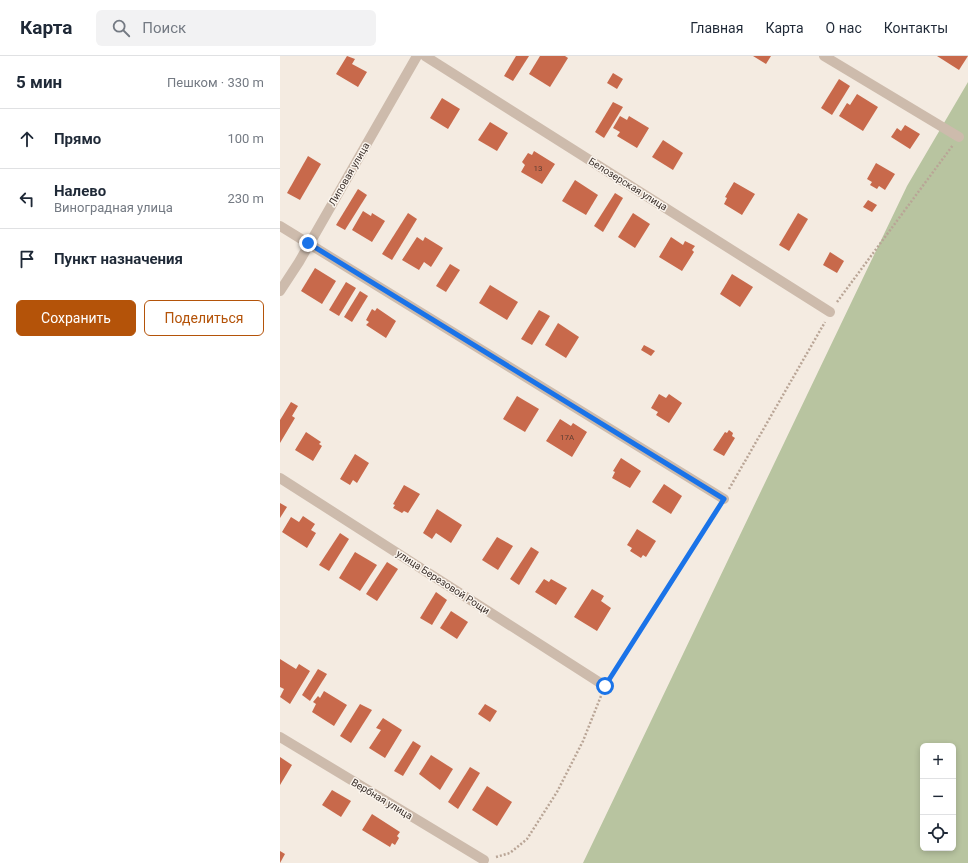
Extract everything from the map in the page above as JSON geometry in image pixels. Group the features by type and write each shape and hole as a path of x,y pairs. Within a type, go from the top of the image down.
{"street":[{"name":"Липовая улица","path":"280,291 418,56"},
{"name":"Белозерская улица","path":"425,56 830,312"},
{"path":"824,56 959,137"},
{"path":"280,226 724,499"},
{"name":"улица Березовой Рощи","path":"280,478 605,686"},
{"name":"Вербная улица","path":"280,737 484,860"}],"path":[{"path":"484,860 510,854 527,839 557,792 583,741 605,686 724,499 830,312 959,137"}],"green space":[{"path":"968,82 968,863 583,863 907,186"}],"building":[{"path":"347,56 355,59 352,64 367,72 358,87 336,74"},
{"path":"516,56 529,56 513,81 504,76"},
{"path":"540,56 565,56 568,58 550,87 529,74"},
{"path":"753,56 771,56 766,64"},
{"path":"937,56 968,56 959,70"},
{"path":"613,73 623,79 617,89 607,83"},
{"path":"839,79 850,86 832,115 821,108"},
{"path":"857,94 878,107 863,131 839,116 847,103 850,105"},
{"path":"442,98 460,109 448,129 430,118"},
{"path":"613,102 623,107 604,138 595,132"},
{"path":"620,116 627,120 629,116 649,128 637,148 617,136 620,132 613,128"},
{"path":"490,122 508,133 497,151 478,140"},
{"path":"905,125 920,134 910,149 891,137 897,128 901,131"},
{"path":"663,140 683,153 673,170 652,157"},
{"path":"534,151 555,164 542,184 521,172 525,165 522,162 528,153 532,155"},
{"path":"308,156 321,164 300,200 287,193"},
{"path":"876,163 895,174 885,190 879,186 877,189 870,185 872,182 867,179"},
{"path":"575,180 598,195 586,215 562,201"},
{"path":"734,182 755,194 742,215 724,204 727,198 725,197"},
{"path":"358,189 367,195 345,230 336,225"},
{"path":"615,193 623,198 603,232 594,226"},
{"path":"868,200 877,205 872,212 863,207"},
{"path":"363,211 371,216 372,213 385,221 372,242 352,230"},
{"path":"408,213 417,219 392,260 382,254"},
{"path":"633,213 650,224 635,248 618,237"},
{"path":"798,213 808,219 789,251 779,245"},
{"path":"417,237 423,241 425,237 443,248 431,267 424,262 419,270 402,260"},
{"path":"671,237 683,245 685,241 695,246 692,250 694,252 682,271 659,257"},
{"path":"830,252 844,261 837,273 823,265"},
{"path":"450,264 460,270 446,292 436,286"},
{"path":"315,268 336,281 322,304 301,291"},
{"path":"732,274 753,287 740,307 720,294"},
{"path":"346,282 356,288 339,316 329,310"},
{"path":"490,285 518,302 507,320 479,303"},
{"path":"360,291 368,296 352,322 344,317"},
{"path":"377,308 396,321 386,338 366,325 369,322 366,320 372,309 375,311"},
{"path":"539,310 550,316 532,345 521,339"},
{"path":"558,323 579,337 566,358 545,345"},
{"path":"644,345 655,351 651,356 641,350"},
{"path":"659,394 666,398 669,394 682,403 669,423 656,415 658,412 651,408"},
{"path":"517,396 539,409 525,432 503,419"},
{"path":"291,402 298,406 292,416 295,418 280,443 280,420"},
{"path":"560,419 571,426 573,423 587,432 572,457 546,441"},
{"path":"729,430 733,433 732,436 735,438 724,456 713,450 725,432 727,433"},
{"path":"306,432 321,442 319,444 322,446 313,461 295,450"},
{"path":"355,454 369,463 357,483 353,480 350,485 340,479"},
{"path":"621,458 641,471 630,488 612,478 615,472 613,471"},
{"path":"664,484 682,496 671,514 652,502"},
{"path":"404,485 420,494 408,513 404,511 402,513 393,508 395,505 393,504"},
{"path":"280,503 287,507 280,518"},
{"path":"437,509 462,525 451,543 436,533 432,539 423,533"},
{"path":"303,516 315,524 311,530 316,533 307,548 282,532 291,517 299,522"},
{"path":"637,529 656,541 646,557 643,555 641,558 630,551 632,548 627,545"},
{"path":"340,533 349,539 329,571 319,565"},
{"path":"497,537 513,546 498,570 482,560"},
{"path":"531,547 539,552 519,585 510,579"},
{"path":"355,552 377,565 360,591 339,578"},
{"path":"387,562 398,569 377,601 366,594"},
{"path":"544,579 549,582 551,579 567,588 556,605 535,592"},
{"path":"592,589 604,596 601,601 611,608 597,631 574,617"},
{"path":"436,592 447,600 432,625 420,618"},
{"path":"451,611 468,622 457,639 440,628"},
{"path":"280,659 296,669 299,664 310,671 290,704 280,697 284,689 280,687"},
{"path":"318,669 327,674 310,701 302,695"},
{"path":"324,691 347,705 334,726 312,712 316,704 313,702 318,696 320,698"},
{"path":"360,704 372,710 351,743 340,736"},
{"path":"485,704 497,711 490,722 478,714"},
{"path":"383,718 402,730 385,758 369,748 381,730 376,728"},
{"path":"413,741 421,746 403,776 394,771"},
{"path":"431,755 453,769 440,790 419,774"},
{"path":"280,757 292,765 280,785"},
{"path":"470,767 480,773 458,809 448,802"},
{"path":"487,786 512,802 497,826 472,810"},
{"path":"332,790 351,801 341,817 322,805"},
{"path":"372,814 400,832 397,836 399,838 395,845 392,843 390,847 362,830"},
{"path":"280,851 285,854 280,863"}],"route":[{"path":"308,243 648,454 724,499 605,686"}]}
